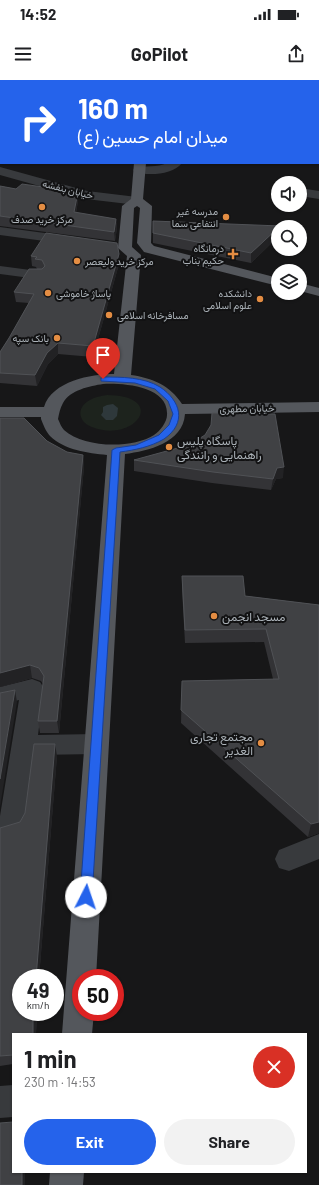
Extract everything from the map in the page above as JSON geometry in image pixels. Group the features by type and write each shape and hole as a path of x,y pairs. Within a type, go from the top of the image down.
{"main road":[{"path":"137,201 140,166"},
{"path":"137,201 146,206 144,243 148,248 271,280"},
{"path":"122,379 124,361 125,250 128,206 137,201"},
{"path":"125,250 160,252"},
{"path":"307,289 319,292"},
{"path":"124,361 138,371 166,381 180,390 191,402 203,409"},
{"path":"122,379 144,382 157,388 172,400 176,410 176,418 172,426 162,437 138,447 116,450 91,449 69,441 59,434 52,426 50,412 58,398 74,387 95,381 122,379"},
{"name":"خیابان مطهری","path":"176,410 319,407"},
{"path":"0,412 50,412"},
{"path":"77,1033 116,450"},
{"path":"66,1185 67,1173"}],"street":[{"path":"140,166 164,169 174,164"},
{"name":"خیابان بنفشه","path":"0,171 86,196 137,201"},
{"path":"307,193 319,195"},
{"path":"0,231 86,242"},
{"path":"0,270 38,275"},
{"path":"0,696 32,688 13,824 0,828"},
{"path":"24,745 96,744"},
{"path":"289,859 319,846"},
{"path":"0,1102 12,1101"}],"shaded area":[{"path":"107,395 126,397 137,403 141,410 139,418 132,425 121,429 108,431 87,425 80,414 82,406 92,399"},
{"path":"113,404 118,408 117,416 113,420 106,420 101,415 103,412 103,407"}],"building":[{"path":"22,184 78,192 74,212 116,219 114,232 0,216 0,186 16,189"},
{"path":"153,221 271,226 271,234 251,253 153,233"},
{"path":"46,233 117,243 119,254 93,346 58,343 47,353 35,375 0,373 0,352 34,294 14,292 29,269 42,269 45,266 42,260 35,259 37,257 31,256"},
{"path":"212,413 275,414 284,467 277,468 273,479 134,460 185,446 197,440 205,435 211,425"},
{"path":"0,418 24,418 47,441 67,452 83,455 57,721 38,721 44,676 39,668 30,665 0,673"},
{"name":"مجتمع تجاری الغدیر","path":"182,576 243,576 245,596 319,605 319,822 311,824 181,710 182,681 279,679 266,629 185,630"},
{"path":"15,690 0,779 0,693"},
{"path":"34,744 55,744 37,969 12,969 12,1021 33,1021 33,1033 12,1033 12,1055 0,1056 0,828 20,822 25,813"},
{"path":"12,1122 12,1173 22,1173 22,1185 0,1185 0,1123"}],"place":[{"name":"مرکز خرید صدف","path":"42,207"},
{"name":"مدرسه غیر انتفاعی سما","path":"226,217"},
{"name":"درمانگاه حکیم بناب","path":"233,254"},
{"name":"مرکز خرید ولیعصر","path":"77,261"},
{"name":"پاساژ خاموشی","path":"48,293"},
{"name":"دانشکده علوم اسلامی","path":"260,299"},
{"name":"مسافرخانه اسلامی","path":"109,315"},
{"name":"بانک سپه","path":"57,338"},
{"name":"پاسگاه پلیس راهنمایی و رانندگی","path":"169,447"},
{"name":"مسجد انجمن","path":"214,616"},
{"name":"مجتمع تجاری الغدیر","path":"261,743"}],"route":[{"path":"86,897 116,450 123,450 151,443 162,437 170,430 176,418 176,410 172,400 157,388 144,382 103,379"}]}
